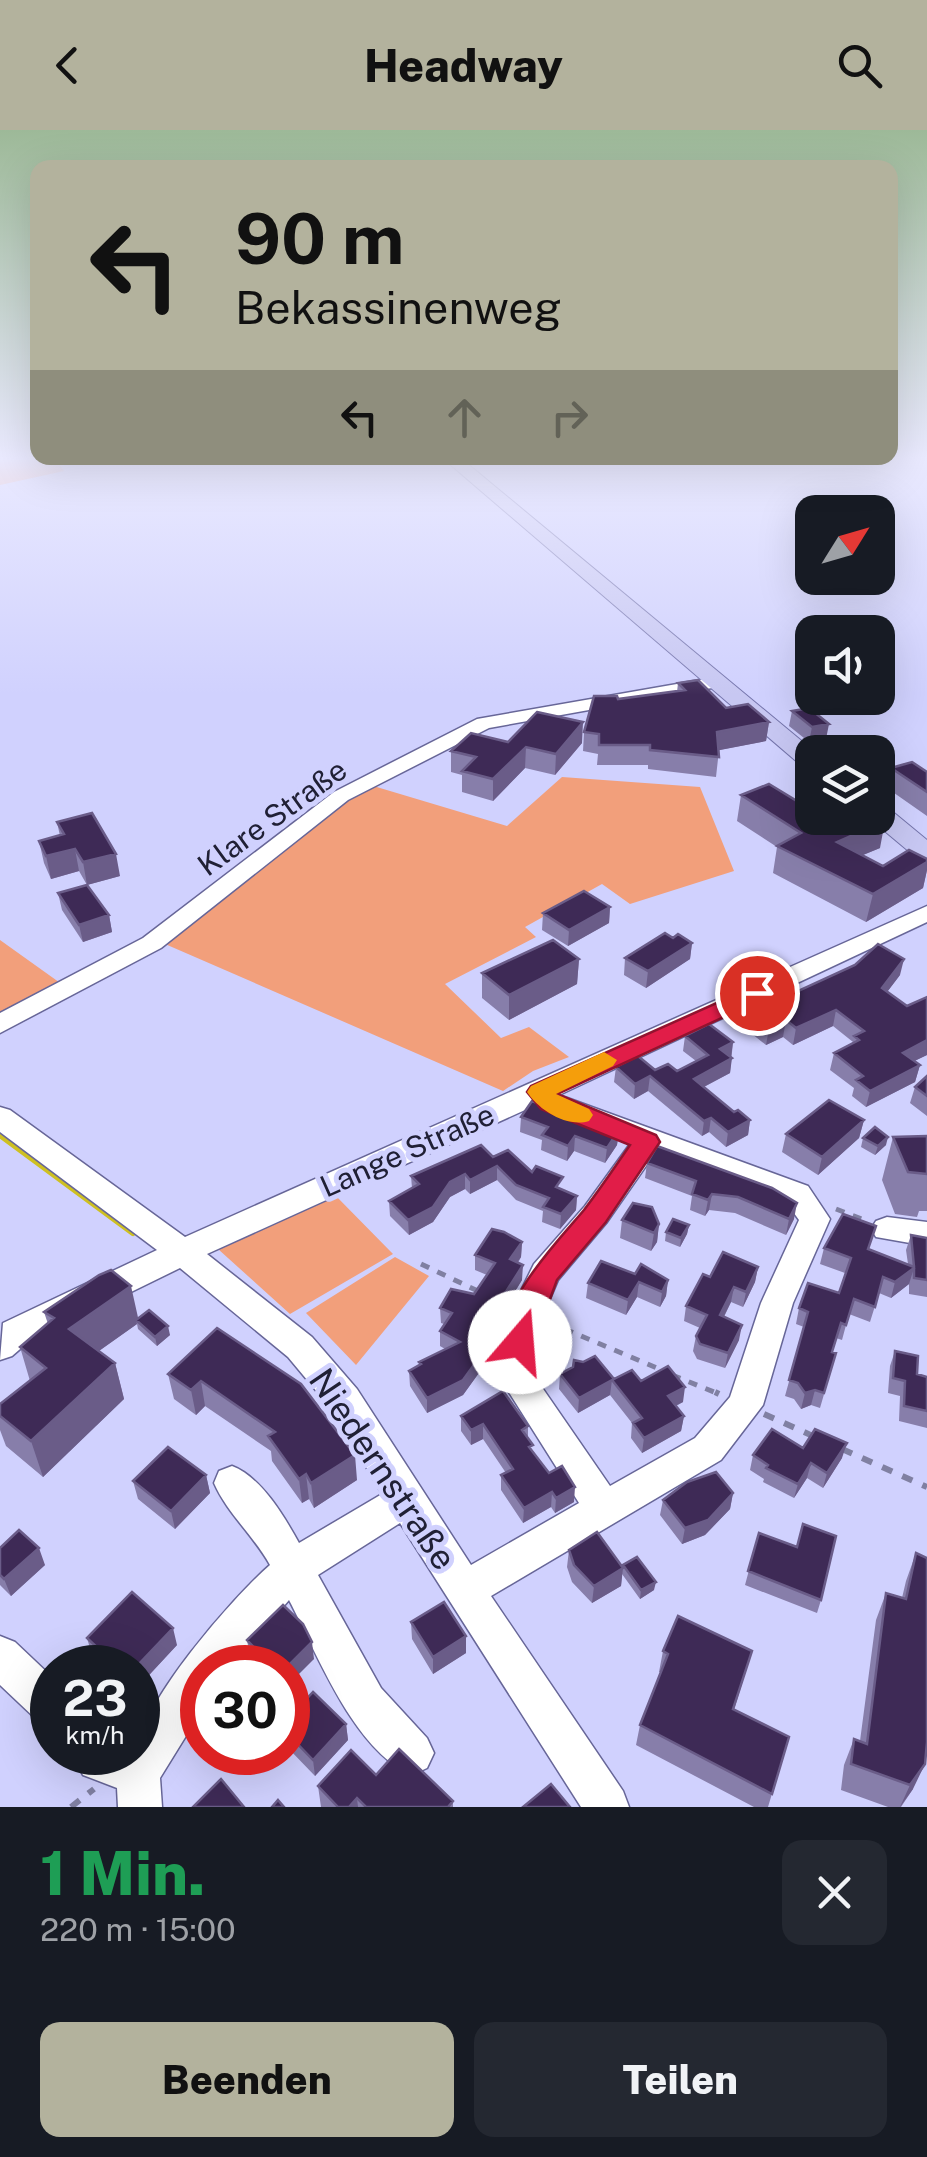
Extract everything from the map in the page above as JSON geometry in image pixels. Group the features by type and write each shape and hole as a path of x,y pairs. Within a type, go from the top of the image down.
{"main road":[{"path":"550,538 795,748"},
{"path":"895,826 927,853"}],"street":[{"name":"Klare Straße","path":"0,1024 152,944 341,796 484,723 717,682"},
{"path":"313,808 341,796"},
{"name":"Lange Straße","path":"0,1346 15,1333 180,1251 540,1092 927,913"},
{"path":"464,1590 708,1449 744,1405 777,1303 815,1219 797,1194 647,1142 550,1103 540,1092"},
{"name":"Niedernstraße","path":"0,1117 180,1251 300,1347 346,1400 406,1500 607,1807"},
{"path":"606,1511 522,1386 520,1342 527,1314 545,1274 596,1214 647,1142"},
{"path":"888,1230 927,1234"},
{"path":"232,1483 272,1532 293,1566 366,1702 412,1753"},
{"path":"223,1645 267,1589 293,1566 406,1500"},
{"path":"0,1658 30,1685"},
{"path":"118,1775 139,1790 180,1714"}],"path":[{"path":"797,1194 888,1230"},
{"path":"421,1264 527,1314 818,1438"},
{"path":"836,1446 927,1487"}],"shaded area":[{"path":"562,777 700,787 734,871 630,904 602,884 525,927 536,937 445,984 501,1038 529,1027 569,1057 533,1071 503,1091 165,944 345,798 370,785 507,826"},
{"path":"0,940 63,985 0,1017"},
{"path":"335,1195 393,1254 290,1314 218,1249"},
{"path":"395,1257 429,1276 356,1365 306,1313"}],"building":[{"path":"698,680 726,708 748,704 769,722 717,732 719,757 650,750 650,745 599,745 599,734 584,732 594,696 618,699 685,690 678,683"},
{"path":"537,712 583,722 556,754 526,747 493,779 462,771 476,757 451,751 471,733 508,742"},
{"path":"797,715 818,715 829,724 812,727"},
{"path":"912,762 927,772 927,792 895,771 895,767"},
{"path":"769,784 795,800 795,829 741,795"},
{"path":"92,813 116,854 83,862 75,849 46,856 39,841 64,834 57,822"},
{"path":"797,835 853,835 837,842 883,866 909,850 927,862 873,894 777,846"},
{"path":"87,885 109,915 79,925 58,893"},
{"path":"584,891 610,907 569,930 543,913"},
{"path":"665,933 673,938 678,934 692,943 648,971 625,958"},
{"path":"553,940 579,959 509,995 482,973"},
{"path":"878,944 904,959 882,988 907,1006 927,997 927,1040 903,1053 920,1065 870,1091 856,1080 863,1076 834,1053 859,1040 854,1036 864,1031 836,1010 796,1028 786,1020 769,1029 750,1013 855,965"},
{"path":"709,1024 733,1042 720,1049 732,1058 694,1079 750,1120 728,1132 711,1118 704,1121 650,1076 635,1084 616,1067 638,1056 655,1070 668,1064 677,1071 708,1055 685,1036"},
{"path":"927,1076 927,1096 915,1087"},
{"path":"829,1100 864,1120 822,1157 786,1134"},
{"path":"532,1101 619,1130 607,1148 575,1136 568,1146 542,1135 548,1127 521,1117"},
{"path":"875,1127 888,1137 878,1146 863,1138"},
{"path":"927,1136 927,1174 908,1172 893,1137"},
{"path":"481,1145 493,1157 508,1150 532,1172 536,1166 563,1177 556,1187 577,1196 561,1214 543,1207 549,1198 516,1185 497,1166 470,1180 465,1174 450,1182 433,1207 408,1220 389,1201 419,1184 411,1176"},
{"path":"657,1146 772,1188 797,1203 789,1219 738,1197 712,1194 708,1200 692,1194 696,1181 647,1163"},
{"path":"633,1203 652,1207 659,1224 654,1233 622,1220"},
{"path":"843,1214 876,1226 868,1249 914,1267 911,1235 927,1238 927,1280 914,1278 914,1268 895,1282 883,1277 875,1307 854,1299 846,1325 841,1323 824,1393 805,1393 798,1383 789,1380 808,1312 799,1308 808,1283 839,1293 851,1258 824,1248"},
{"path":"673,1219 689,1225 681,1238 666,1232"},
{"path":"492,1229 522,1242 510,1259 523,1265 481,1331 494,1337 463,1380 427,1398 409,1371 460,1342 440,1331 452,1313 440,1308 451,1289 474,1294 495,1263 475,1255"},
{"path":"723,1252 758,1267 746,1292 734,1287 720,1315 742,1325 728,1353 700,1344 696,1336 707,1315 686,1306 703,1274 710,1277"},
{"path":"601,1261 635,1274 641,1264 668,1280 662,1292 639,1282 628,1300 588,1283"},
{"path":"111,1270 131,1286 69,1329 115,1363 31,1441 0,1416 0,1404 46,1368 20,1347 54,1318 44,1312"},
{"path":"149,1310 168,1326 155,1337 136,1320"},
{"path":"217,1328 301,1384 355,1455 311,1483 306,1474 299,1479 268,1436 275,1432 201,1381 191,1390 168,1374"},
{"path":"895,1351 918,1356 917,1374 927,1377 927,1411 904,1406 905,1381 893,1378"},
{"path":"595,1356 614,1379 632,1370 641,1381 668,1366 685,1387 668,1396 684,1416 644,1438 633,1423 642,1418 612,1380 579,1398 560,1374 573,1367 574,1360 583,1362"},
{"path":"503,1391 528,1426 522,1430 533,1445 529,1447 549,1473 562,1466 575,1487 556,1498 552,1492 524,1508 501,1475 513,1469 483,1424 471,1430 461,1416"},
{"path":"772,1429 803,1448 815,1429 847,1443 827,1473 811,1463 798,1484 766,1468 768,1465 753,1455"},
{"path":"168,1447 206,1475 171,1511 133,1481"},
{"path":"716,1472 733,1493 708,1520 685,1528 663,1500 687,1482"},
{"path":"803,1524 836,1536 821,1600 748,1571 759,1533 797,1547"},
{"path":"19,1530 39,1548 4,1579 0,1575 0,1548"},
{"path":"597,1532 623,1568 594,1586 574,1565 569,1550"},
{"path":"916,1553 927,1558 927,1742 925,1764 910,1785 851,1764 854,1739 867,1744 886,1593 906,1599"},
{"path":"637,1557 656,1582 641,1590 623,1565"},
{"path":"132,1592 173,1628 157,1645 94,1645 87,1638"},
{"path":"444,1602 466,1636 433,1657 411,1622"},
{"path":"283,1605 303,1624 312,1642 252,1645 247,1640"},
{"path":"678,1616 752,1651 733,1709 789,1737 772,1794 640,1725 668,1654 663,1651"},
{"path":"313,1692 346,1724 313,1760 310,1757"},
{"path":"399,1749 453,1801 448,1807 366,1807 357,1798 349,1807 338,1807 318,1786 351,1750 376,1775"},
{"path":"221,1779 244,1807 193,1807"},
{"path":"551,1784 570,1807 523,1807"}],"waterway":[{"path":"0,1135 133,1233"}],"slow traffic":[{"path":"580,1115 550,1103 540,1092 604,1060"}],"route":[{"path":"520,1342 527,1314 545,1274 596,1214 647,1142 550,1103 540,1092 757,993"}]}
